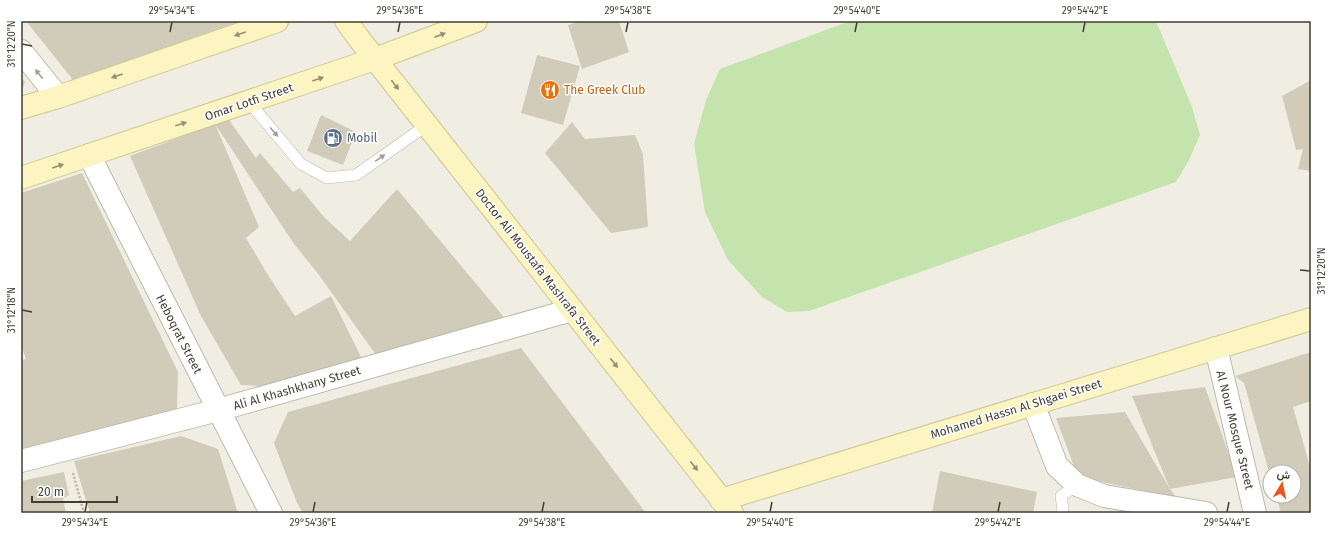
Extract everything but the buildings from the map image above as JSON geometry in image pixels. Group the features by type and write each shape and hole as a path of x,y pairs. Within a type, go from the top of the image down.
{"main road":[{"path":"21,108 58,97 277,21"},
{"name":"Doctor Ali Moustafa Mashrafa Street","path":"346,21 726,506"},
{"name":"Omar Lotfi Street","path":"21,178 375,59 476,21"},
{"name":"Mohamed Hassn Al Shgaei Street","path":"726,506 1033,404 1311,319"}],"street":[{"path":"21,50 58,97"},
{"name":"Heboqrat Street","path":"89,155 271,513"},
{"name":"Ali Al Khashkhany Street","path":"21,462 218,410 572,310"},
{"name":"Al Nour Mosque Street","path":"1216,348 1255,513"},
{"path":"1033,404 1057,466 1077,485 1104,496 1153,508 1206,513"}],"lane":[{"path":"249,102 301,164 327,178 356,175 427,126"},
{"path":"1062,513 1061,496 1077,485"}],"path":[{"path":"66,450 84,513"}],"green space":[{"path":"850,21 1156,21 1192,107 1200,135 1189,160 1176,182 809,311 787,312 762,297 728,260 705,212 694,144 706,100 720,69"}],"place":[{"name":"The Greek Club","path":"550,90"},
{"name":"Mobil","path":"333,138"}]}
